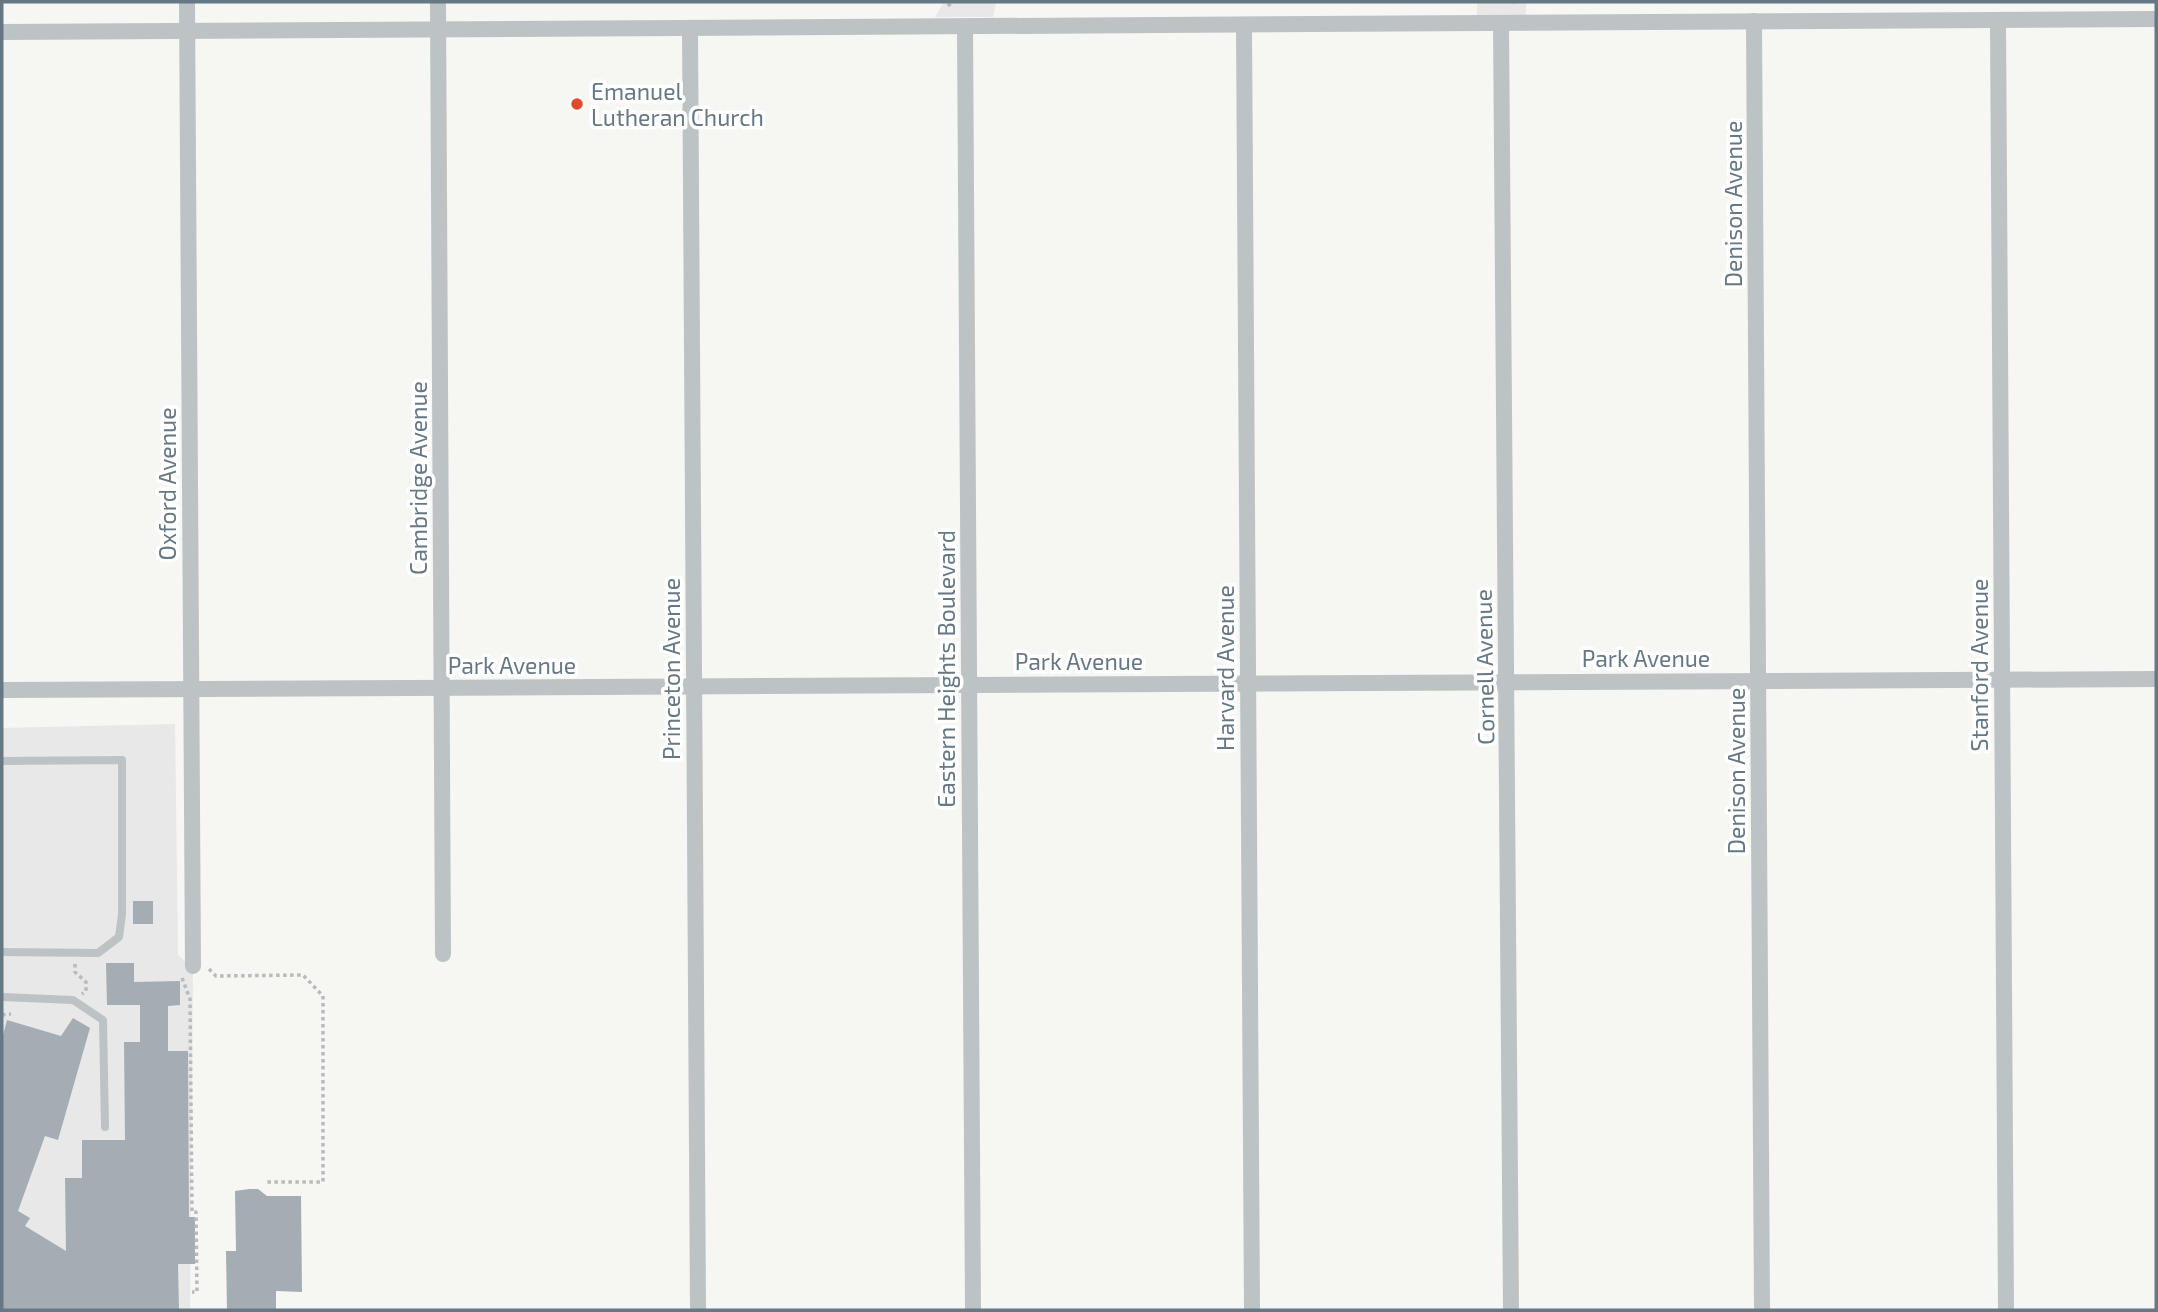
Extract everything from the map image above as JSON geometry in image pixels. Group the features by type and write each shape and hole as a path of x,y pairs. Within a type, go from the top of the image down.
{"street":[{"name":"Oxford Avenue","path":"187,2 192,968"},
{"name":"Cambridge Avenue","path":"438,2 443,954"},
{"path":"2,33 2156,19"},
{"name":"Stanford Avenue","path":"1998,20 2006,1310"},
{"name":"Denison Avenue","path":"1755,21 1762,1310"},
{"name":"Cornell Avenue","path":"1501,23 1511,1310"},
{"name":"Harvard Avenue","path":"1244,24 1252,1310"},
{"name":"Eastern Heights Boulevard","path":"965,27 973,1310"},
{"name":"Princeton Avenue","path":"690,28 698,1310"},
{"name":"Park Avenue","path":"2,690 2156,679"}],"lane":[{"path":"2,761 122,760 119,937 98,953 2,952"},
{"path":"2,997 73,1000 103,1020 105,1127"}],"path":[{"path":"948,6 952,2"},
{"path":"75,958 75,972 86,982 86,991"},
{"path":"192,1292 197,1292 196,1212 192,1212 192,968 216,976 303,975 323,996 323,1182 264,1182"},
{"path":"2,1015 11,1014"}],"shaded area":[{"path":"944,2 996,2 993,17 935,17"},
{"path":"1477,2 1526,2 1526,15 1477,15"},
{"path":"175,724 178,955 193,969 190,1310 2,1310 2,728"}],"building":[{"path":"133,901 153,901 153,924 133,924"},
{"path":"106,963 134,963 134,982 180,981 180,1005 168,1006 168,1051 188,1051 189,1217 195,1217 195,1264 178,1264 179,1310 2,1310 2,1039 7,1020 61,1036 73,1018 90,1028 58,1140 45,1136 18,1211 30,1218 25,1226 66,1251 65,1178 82,1178 82,1140 125,1140 124,1042 140,1042 140,1005 107,1005"},
{"path":"258,1189 267,1196 301,1196 302,1292 276,1291 276,1310 227,1310 226,1251 236,1251 235,1191"}],"place":[{"name":"Emanuel Lutheran Church","path":"577,104"}]}
